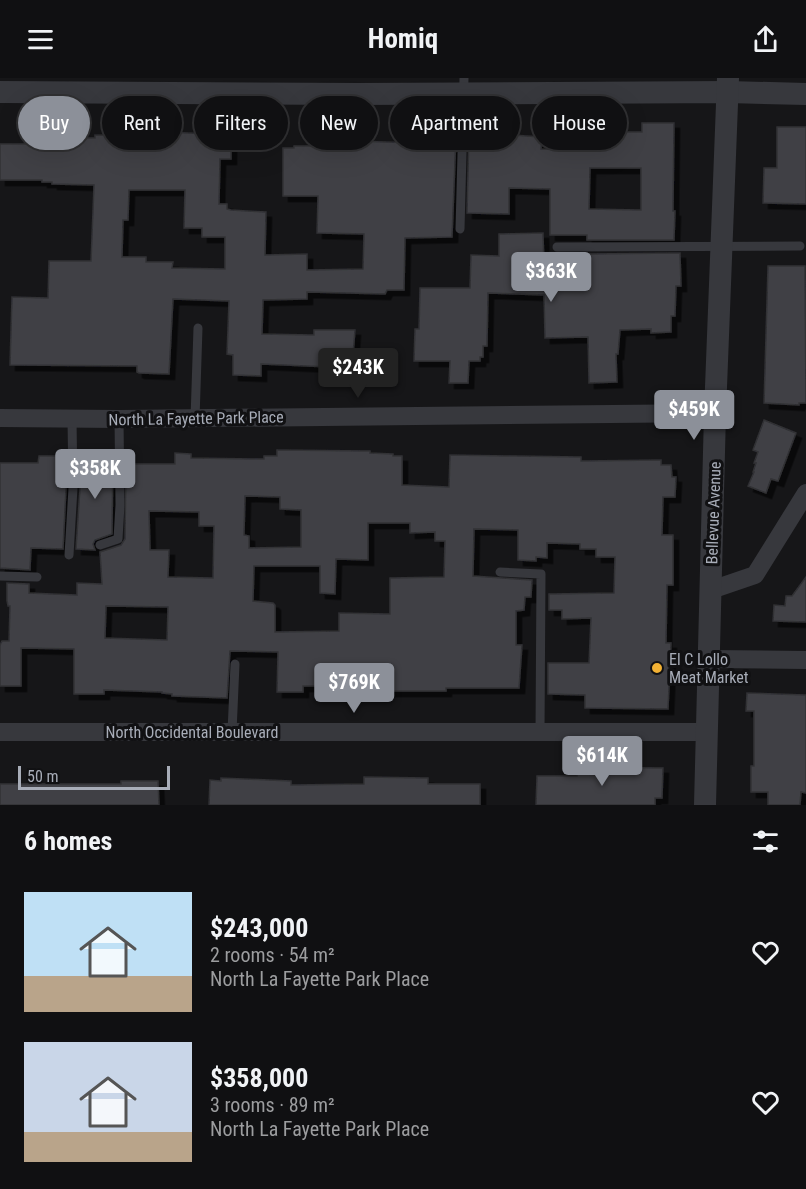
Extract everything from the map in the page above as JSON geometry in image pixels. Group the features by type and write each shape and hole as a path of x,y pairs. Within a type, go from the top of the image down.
{"street":[{"path":"0,92 118,85 368,89 463,86 728,85 806,94"},
{"name":"Bellevue Avenue","path":"705,805 715,412 728,85"},
{"name":"North La Fayette Park Place","path":"0,418 195,419 715,412"},
{"path":"711,590 755,575 806,493"},
{"path":"708,659 806,660"},
{"name":"North Occidental Boulevard","path":"0,732 707,732"}],"lane":[{"path":"460,229 463,86"},
{"path":"557,247 800,246"},
{"path":"195,419 198,328"},
{"path":"69,555 74,488 72,419"},
{"path":"100,545 118,539 119,419"},
{"path":"500,572 540,574 540,732"},
{"path":"0,576 37,577"},
{"path":"232,732 235,664"}],"building":[{"path":"642,123 674,123 674,240 587,240 587,235 550,235 550,189 509,188 509,214 467,213 469,150 520,150 520,135 532,136 532,150 627,150 627,132 642,132","holes":["590,168 641,168 641,210 589,209"]},
{"path":"777,127 806,127 806,204 763,203 764,168 777,168"},
{"path":"182,133 194,133 194,150 231,150 231,159 220,159 219,204 227,204 227,209 231,210 266,212 265,255 307,254 307,270 363,269 364,234 317,233 318,196 283,196 283,150 300,146 300,150 378,150 378,142 390,142 390,150 455,150 452,237 405,238 404,290 387,290 385,294 307,292 307,299 263,300 262,334 314,335 314,330 355,330 352,368 261,364 261,376 233,375 233,355 227,354 229,301 173,299 169,374 139,373 137,366 10,365 12,297 48,298 49,261 91,261 94,185 52,184 52,182 42,182 42,180 0,180 0,144 18,144 18,150 90,150 90,138 95,138 95,135 102,135 102,150 182,150","holes":["129,190 185,190 184,228 202,228 202,237 225,237 225,269 172,268 173,262 146,262 146,257 122,257 123,220 128,220"]},
{"path":"543,233 544,267 587,267 587,254 680,253 681,286 676,286 675,316 671,316 671,332 651,333 651,329 620,330 618,354 616,354 617,382 589,383 588,337 545,338 544,295 488,293 487,346 483,346 483,357 480,357 480,361 469,361 468,383 449,383 450,361 414,361 415,329 419,329 420,288 470,288 471,255 499,256 499,234"},
{"path":"768,266 805,266 806,403 799,403 799,405 764,403"},
{"path":"764,420 796,433 778,481 771,479 766,493 748,486 754,472 758,452 753,450"},
{"path":"277,450 370,451 370,453 393,454 393,456 402,456 402,485 449,487 450,455 581,457 581,461 661,460 661,465 671,465 672,477 676,477 675,497 663,497 662,535 673,535 673,585 667,585 666,643 671,643 668,709 585,708 585,695 548,694 548,663 589,663 591,618 562,619 562,610 549,610 549,594 614,593 615,557 596,557 596,549 580,549 580,544 547,543 547,558 536,557 536,561 518,560 518,530 474,529 473,576 532,580 531,597 525,597 524,610 516,611 516,645 522,645 519,688 384,691 384,696 357,695 357,686 303,686 303,692 277,692 278,652 230,651 227,698 104,690 104,694 74,694 74,649 21,648 21,686 0,686 0,645 2,641 9,641 10,606 7,601 7,583 29,584 29,593 77,595 77,583 102,584 100,552 121,545 125,539 126,464 175,464 175,453 191,454 191,458 264,459 264,456 277,456","holes":["245,496 280,497 280,509 301,510 301,547 249,548 249,536 244,535","149,511 199,512 199,526 214,526 213,578 168,577 169,550 150,550","368,523 410,523 410,533 435,532 435,541 445,541 444,577 390,578 390,614 339,613 339,631 275,632 275,605 253,601 254,566 320,566 320,593 335,594 336,559 368,560","106,606 168,607 167,640 105,638"]},
{"path":"113,454 112,534 95,540 93,544 95,550 76,549 80,488 79,456"},
{"path":"39,456 66,456 63,549 31,548 30,570 0,568 0,463 38,463"},
{"path":"806,577 806,622 773,621 774,605 785,606 786,596 792,596"},
{"path":"747,693 806,695 806,793 801,792 800,805 768,805 768,792 751,792 751,766 754,766 754,711 746,711"},
{"path":"577,767 663,768 662,798 655,798 655,805 536,805 537,776 577,776"},
{"path":"364,777 428,778 428,784 480,784 480,805 209,805 210,780 221,781 221,778 291,781 291,785 364,784"},
{"path":"121,781 158,781 159,805 0,805 0,784 121,784"}],"place":[{"name":"El C Lollo Meat Market","path":"657,668"}]}
